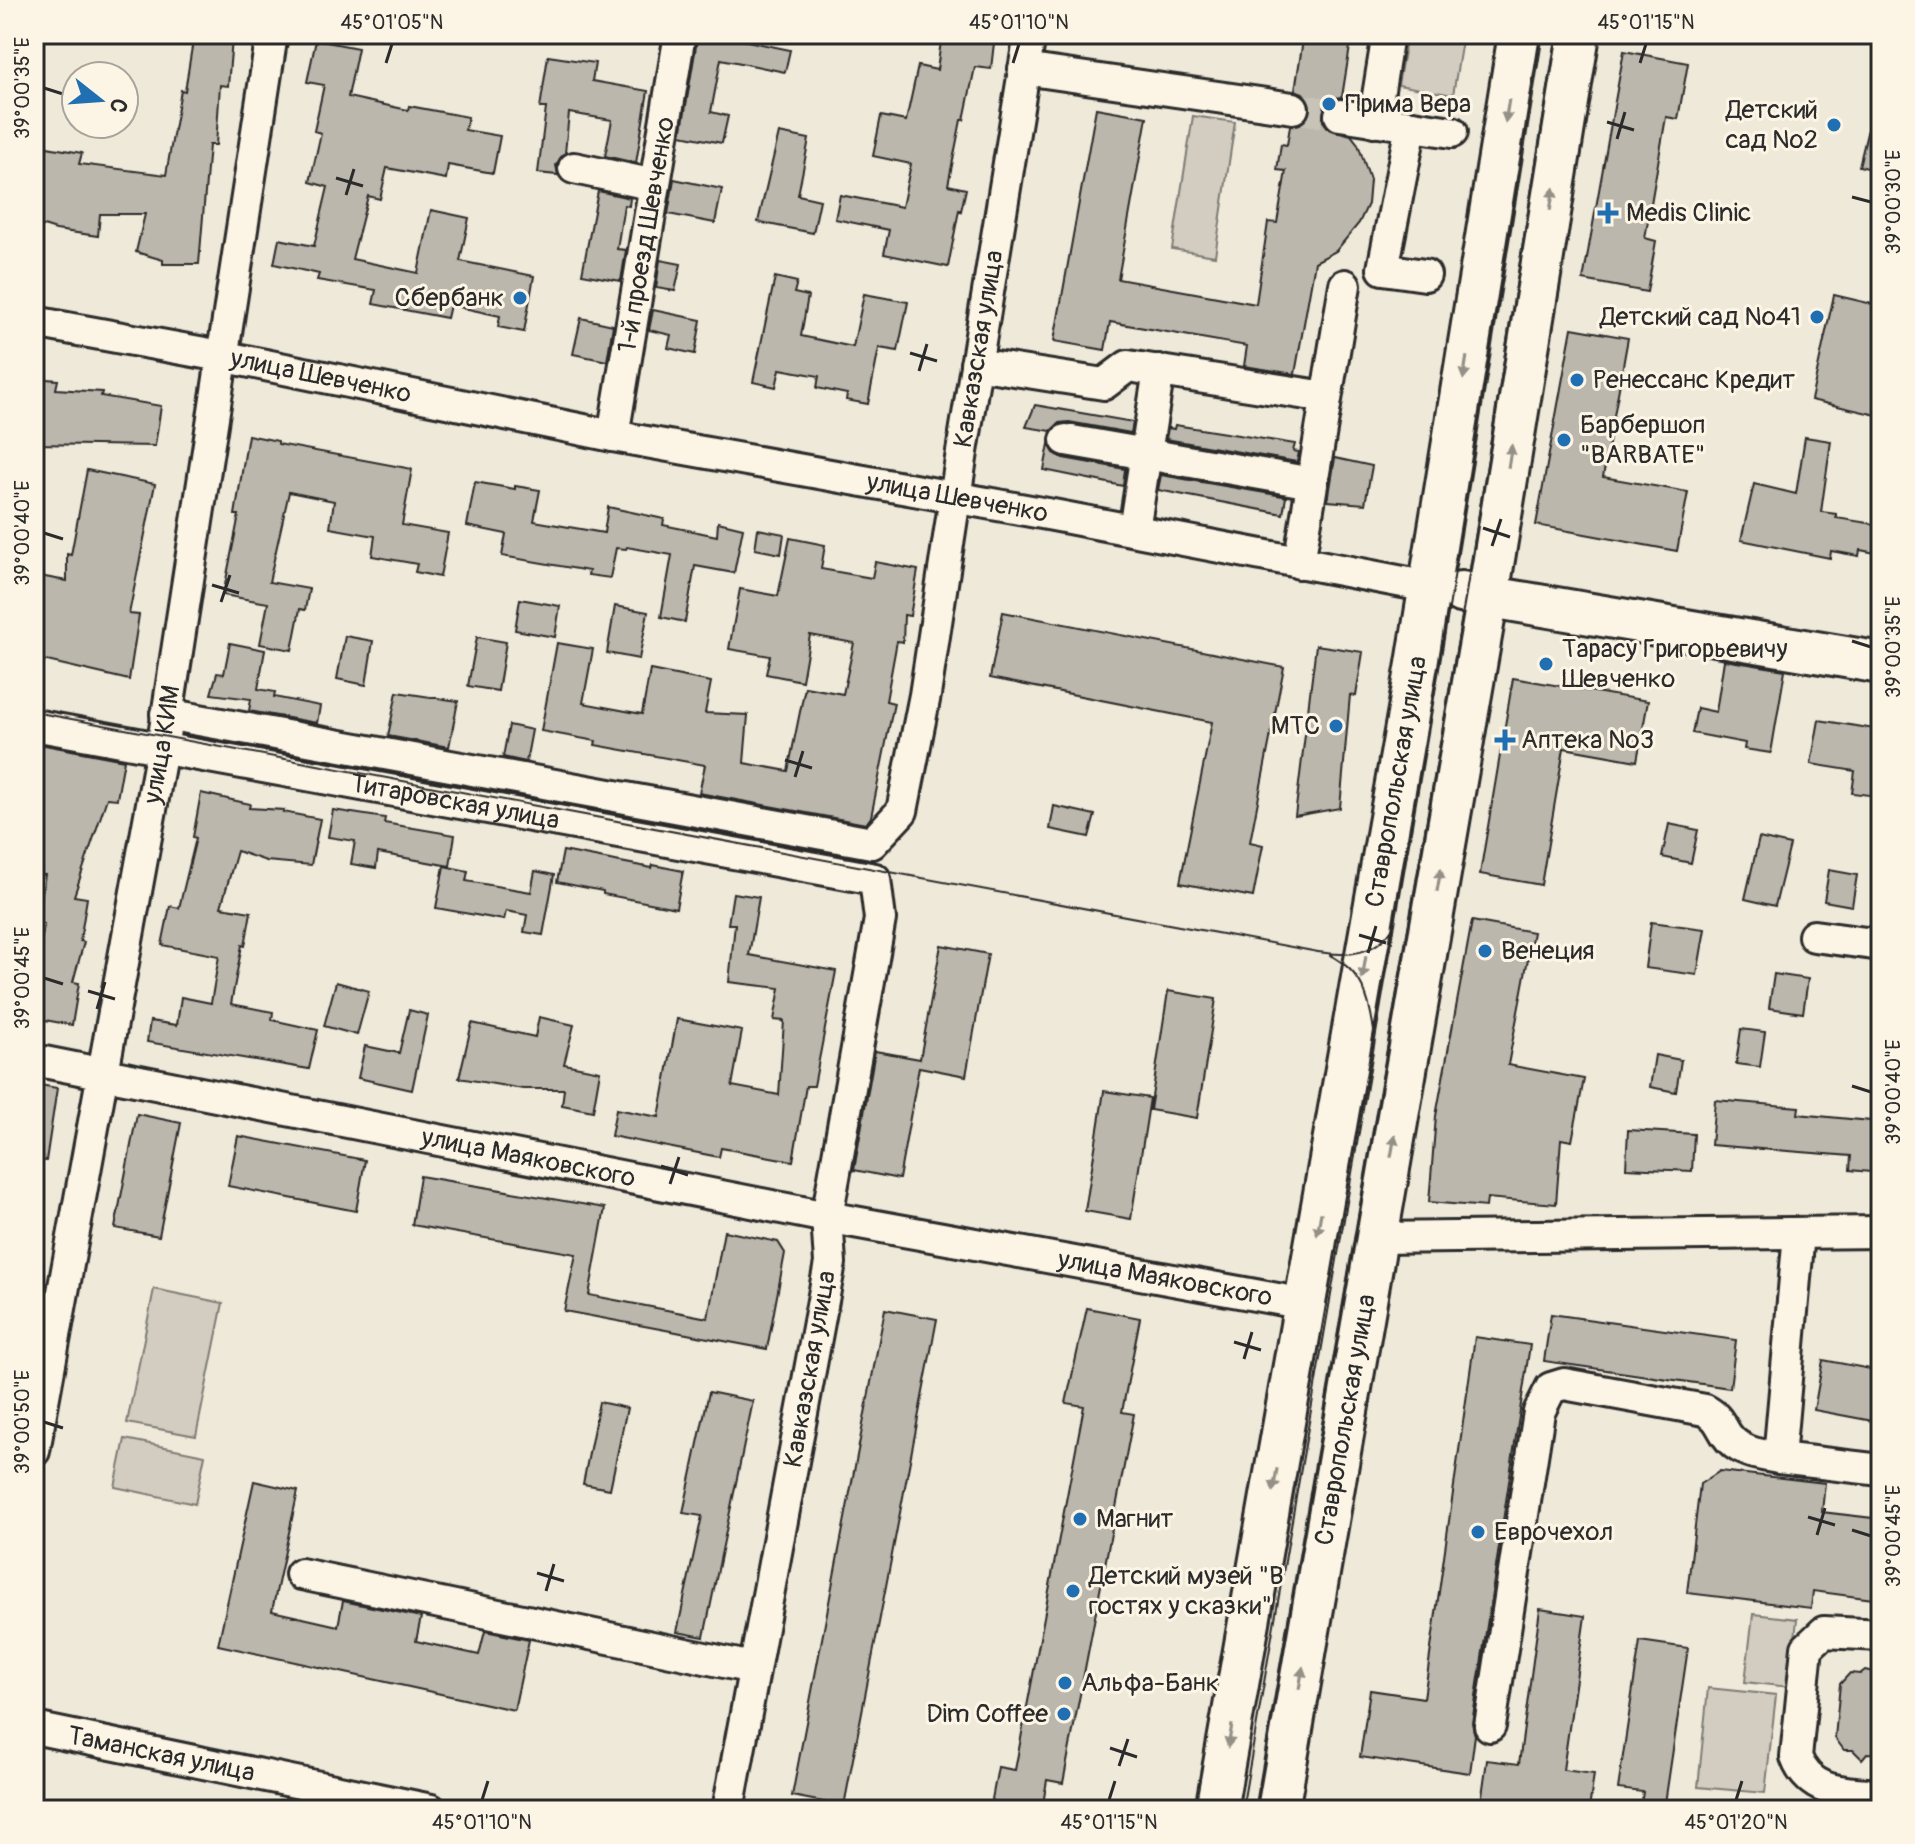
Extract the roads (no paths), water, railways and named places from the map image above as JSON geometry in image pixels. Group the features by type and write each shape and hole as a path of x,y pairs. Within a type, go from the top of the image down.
{"main road":[{"name":"Ставропольская улица","path":"1216,1810 1429,587 1519,34"},
{"name":"Ставропольская улица","path":"1278,1810 1488,596 1579,34"},
{"name":"улица Шевченко","path":"1429,587 1881,663"}],"street":[{"name":"улица КИМ","path":"34,1451 40,1390 103,1074 162,749 272,34"},
{"name":"1-й проезд Шевченко","path":"613,436 680,34"},
{"name":"Кавказская улица","path":"872,843 902,811 925,695 1030,34"},
{"path":"1374,121 1388,34"},
{"path":"1024,69 1278,113"},
{"path":"1340,115 1452,132"},
{"path":"1411,126 1383,269 1425,275"},
{"path":"574,168 655,185"},
{"path":"1299,563 1345,285"},
{"name":"улица Шевченко","path":"34,322 221,356 613,436 1429,587"},
{"path":"976,364 1104,384 1128,366 1326,397"},
{"path":"1134,530 1159,370"},
{"path":"1066,440 1312,483"},
{"name":"Титаровская улица","path":"166,714 872,843"},
{"name":"Титаровская улица","path":"34,725 875,879"},
{"name":"Кавказская улица","path":"728,1810 830,1263 827,1217 880,919 875,879"},
{"path":"1814,936 1881,945"},
{"name":"улица Маяковского","path":"34,1060 827,1217 1305,1304"},
{"path":"1377,1238 1881,1232"},
{"path":"1779,1458 1799,1233"},
{"path":"1490,1726 1539,1412 1551,1388 1564,1384 1705,1410 1718,1418 1727,1437 1741,1449 1779,1458 1881,1470"},
{"path":"301,1574 753,1668"},
{"path":"1881,1635 1824,1632 1807,1648 1796,1757 1801,1771 1816,1784 1834,1791 1881,1795"},
{"name":"Таманская улица","path":"34,1728 431,1810"}],"tunnel":[{"path":"1293,108 1340,115"}],"tram line":[{"path":"1242,1810 1439,669 1543,34"},
{"path":"1255,1810 1466,593 1557,34"},
{"path":"34,712 1318,952 1350,954 1370,949 1393,927"},
{"path":"1330,955 1357,977 1370,1007 1374,1031"}],"place":[{"name":"Прима Вера","path":"1329,104"},
{"name":"Детский сад №2","path":"1834,125"},
{"name":"Medis Clinic","path":"1608,213"},
{"name":"Сбербанк","path":"520,298"},
{"name":"Детский сад №41","path":"1817,317"},
{"name":"Ренессанс Кредит","path":"1577,380"},
{"name":"Барбершоп \"BARBATE\"","path":"1564,440"},
{"name":"Тарасу Григорьевичу Шевченко","path":"1546,664"},
{"name":"МТС","path":"1336,726"},
{"name":"Аптека №3","path":"1505,740"},
{"name":"Венеция","path":"1485,951"},
{"name":"Магнит","path":"1080,1519"},
{"name":"Еврочехол","path":"1478,1532"},
{"name":"Детский музей \"В гостях у сказки\"","path":"1073,1591"},
{"name":"Альфа-Банк","path":"1065,1683"},
{"name":"Dim Coffee","path":"1064,1714"}]}
